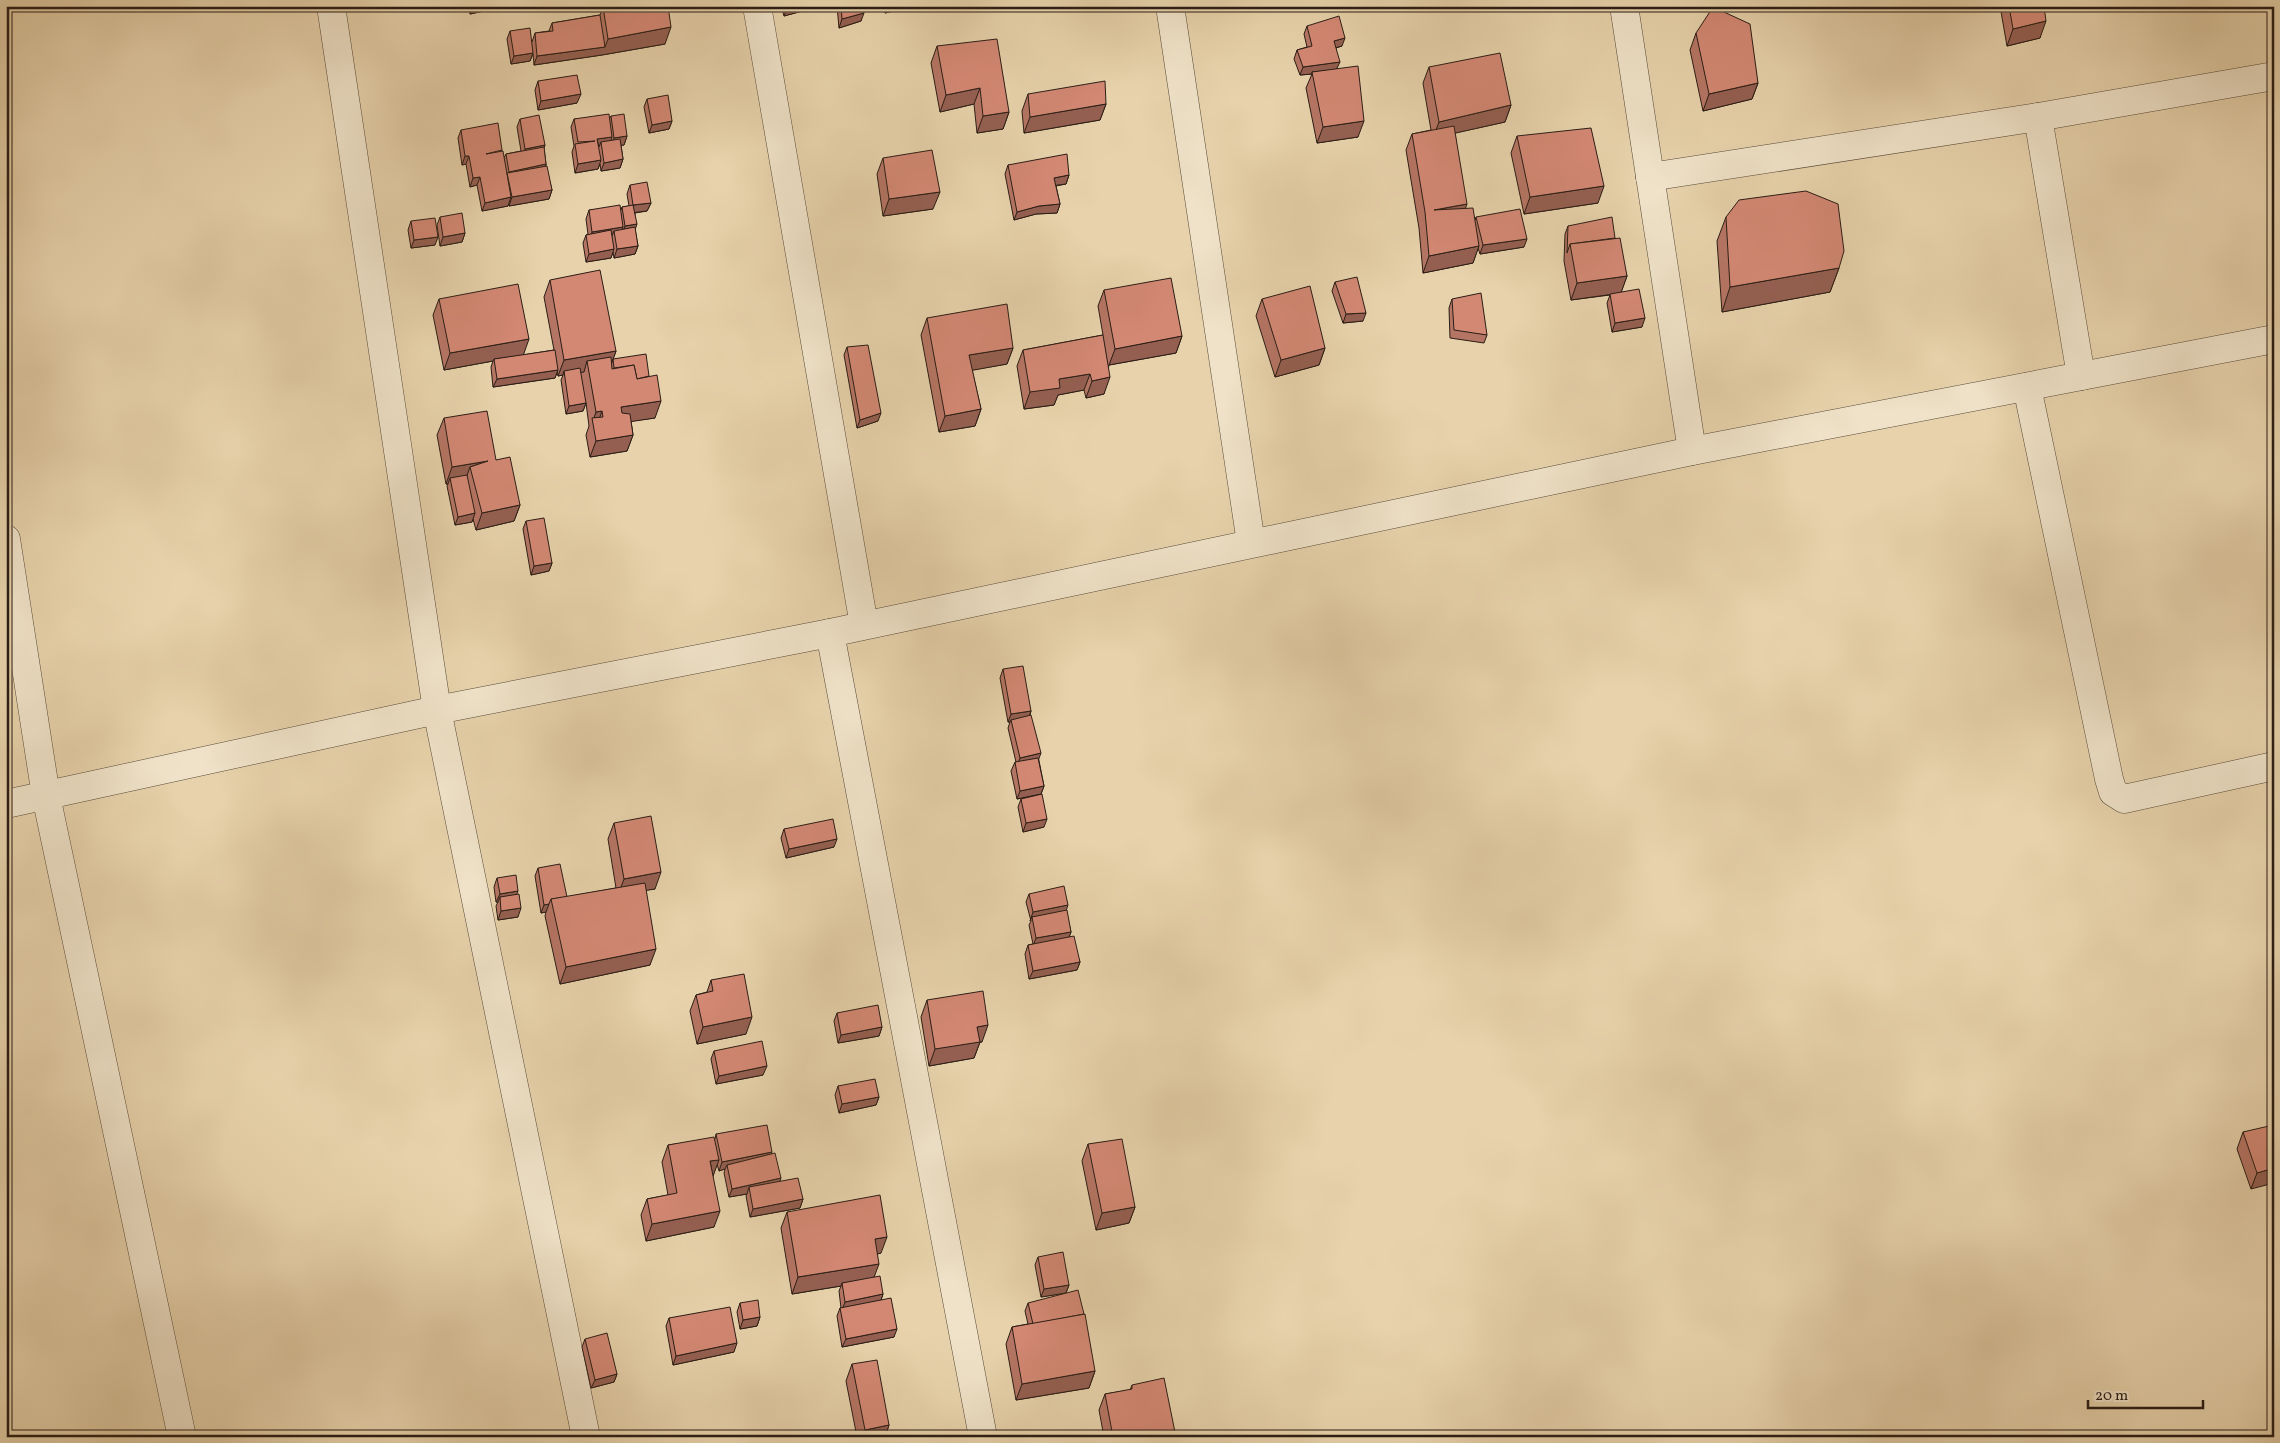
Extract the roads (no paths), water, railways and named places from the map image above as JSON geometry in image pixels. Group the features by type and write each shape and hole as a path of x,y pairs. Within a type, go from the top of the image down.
{"street":[{"path":"331,6 437,710 586,1437"},
{"path":"757,6 864,624"},
{"path":"1170,6 1251,543"},
{"path":"1624,6 1692,452"},
{"path":"1650,176 2038,117 2274,76"},
{"path":"2038,117 2082,376"},
{"path":"6,804 437,710 830,633 864,624 1692,452 2274,339"},
{"path":"2027,386 2113,792 2124,798 2274,766"},
{"path":"6,539 46,796 182,1437"},
{"path":"830,633 983,1437"}]}
